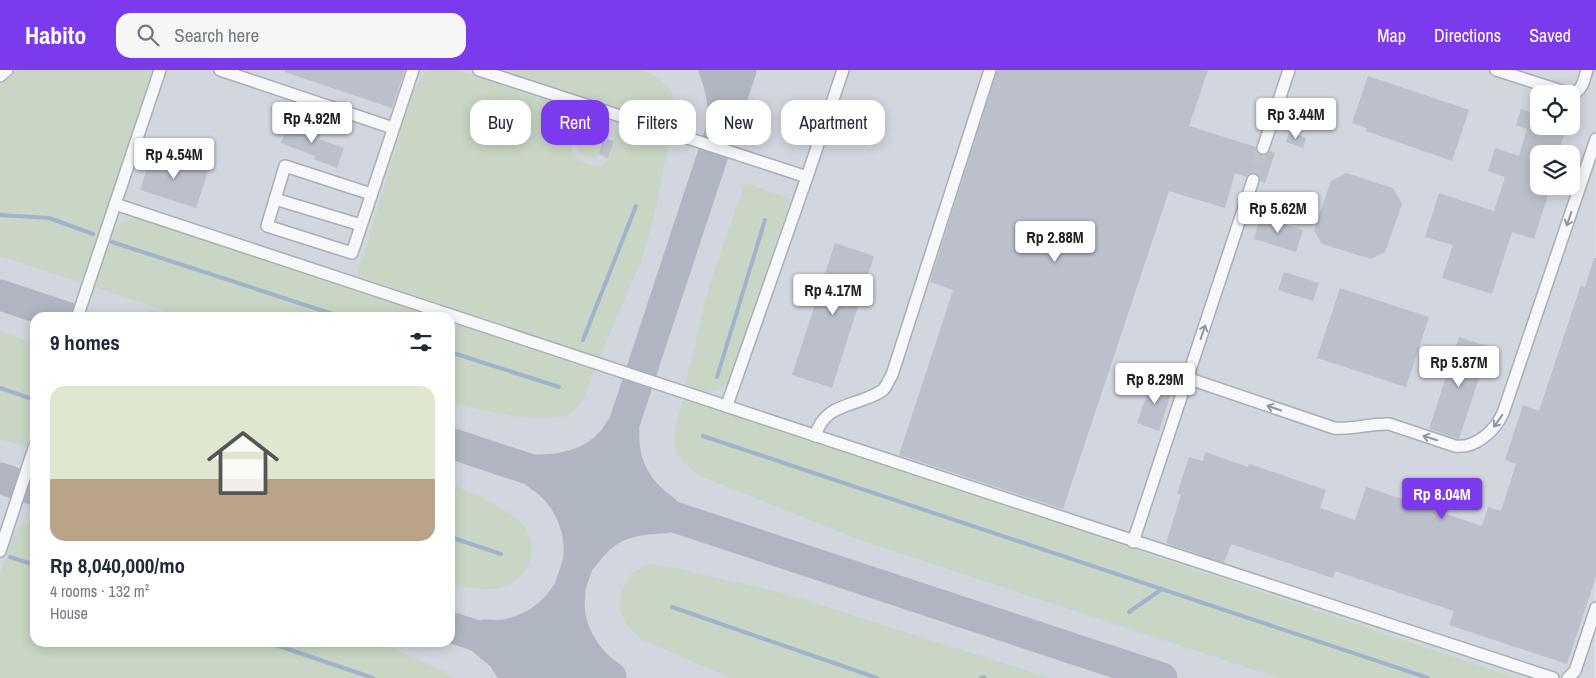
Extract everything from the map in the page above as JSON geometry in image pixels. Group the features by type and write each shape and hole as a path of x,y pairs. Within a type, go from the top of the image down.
{"lane":[{"path":"0,76 7,70"},
{"path":"79,312 160,70"},
{"path":"220,70 393,128"},
{"path":"371,194 285,166 266,226 352,253 413,70"},
{"path":"479,70 808,177"},
{"path":"727,405 808,177 843,70"},
{"path":"815,436 819,423 824,417 873,396 884,388 892,375 990,70"},
{"path":"1264,148 1289,70"},
{"path":"1496,70 1571,94 1576,93 1580,88 1587,70"},
{"path":"1187,378 1334,428 1345,429 1389,424 1455,446 1463,447 1476,442 1494,427 1503,413 1596,139"},
{"path":"1133,542 1253,180"},
{"path":"275,198 361,226"},
{"path":"115,204 444,312"},
{"path":"455,316 1133,542 1553,678"},
{"path":"0,551 30,460"},
{"path":"1568,678 1574,671 1596,608"}],"shaded area":[{"path":"0,70 1596,70 1595,678 0,678"}],"green space":[{"path":"18,70 152,70 82,283 0,256 0,86"},
{"path":"429,70 458,70 549,100 541,100 541,145 573,145 572,152 581,161 589,164 601,166 605,162 611,153 615,136 619,129 619,145 668,145 655,213 641,261 600,357 357,276 414,89 423,75"},
{"path":"505,70 643,70 654,75 664,83 672,93 674,100 619,100 619,108 609,104 609,100 596,100"},
{"path":"579,145 602,145 599,154 591,158 583,155 578,148"},
{"path":"745,183 791,199 729,380 714,391 697,390 685,385 710,283"},
{"path":"130,219 140,219 421,312 169,312 95,287 111,234 115,227"},
{"path":"455,324 595,370 579,405 571,413 561,417 547,419 530,418 455,404"},
{"path":"0,331 30,342 30,435 26,447 0,439"},
{"path":"683,401 745,418 1516,678 1279,678 860,540 700,476 689,468 677,451 675,443 676,424"},
{"path":"455,486 500,507 517,519 529,534 531,544 529,562 525,571 518,578 500,588 475,588 455,585"},
{"path":"24,523 30,525 30,647 389,647 441,670 453,678 0,678 0,573 15,530"},
{"path":"649,564 671,567 786,594 1050,678 730,678 641,639 626,624 619,607 622,589 632,573"}],"building":[{"path":"285,70 405,70 392,108 285,72"},
{"path":"997,70 1208,70 1189,126 1256,147 1257,153 1261,155 1265,155 1270,151 1275,153 1265,183 1260,181 1259,175 1255,173 1251,173 1246,177 1235,173 1225,208 1169,191 1063,509 899,455 953,290 930,282"},
{"path":"1368,76 1469,110 1452,161 1366,131 1367,128 1352,123"},
{"path":"1521,109 1530,112 1530,135 1564,135 1561,145 1530,145 1530,195 1548,195 1534,239 1512,232 1492,294 1442,278 1453,245 1425,237 1439,193 1494,211 1505,177 1488,171 1495,148 1519,156 1527,129 1516,125"},
{"path":"290,120 322,132 319,139 344,148 337,168 314,159 315,156 281,143"},
{"path":"1289,132 1306,138 1303,148 1286,142"},
{"path":"609,140 614,141 608,158 599,154 601,145 609,145"},
{"path":"152,153 208,171 196,208 140,190"},
{"path":"1346,173 1393,188 1402,204 1385,252 1371,259 1322,244 1314,230 1331,181"},
{"path":"1260,217 1303,230 1296,252 1254,239"},
{"path":"835,243 874,256 832,388 792,375"},
{"path":"1594,258 1596,258 1596,577 1567,664 1449,625 1454,611 1335,571 1333,578 1231,544 1224,563 1166,543 1181,495 1177,494 1189,457 1203,461 1205,452 1248,467 1249,464 1326,490 1320,508 1355,520 1366,487 1482,526 1488,507 1501,511 1516,464 1505,460 1523,405 1539,411 1581,285 1585,287"},
{"path":"1284,272 1319,283 1313,301 1278,290"},
{"path":"1340,288 1429,317 1406,387 1317,358"},
{"path":"1459,337 1489,347 1459,439 1429,429"},
{"path":"1152,380 1173,387 1159,431 1137,423"}],"waterway":[{"path":"583,340 636,206"},
{"path":"0,215 49,218 93,234"},
{"path":"717,377 765,220"},
{"path":"112,242 327,312"},
{"path":"455,354 559,387"},
{"path":"0,388 30,398"},
{"path":"703,436 1428,678"},
{"path":"455,539 501,554"},
{"path":"10,557 30,563"},
{"path":"1129,612 1162,589"},
{"path":"672,607 877,678"},
{"path":"282,647 373,678"}],"taxiway":[{"path":"714,70 722,100"},
{"path":"540,678 741,70"},
{"path":"0,295 51,312"},
{"path":"539,470 563,468 586,461 605,448 620,430"},
{"path":"624,432 626,456 633,477 646,495 664,510"},
{"path":"455,445 1162,678"},
{"path":"538,475 556,490 570,510 577,533 579,556"},
{"path":"0,478 30,488"},
{"path":"583,557 600,538 618,526 638,520 664,518"},
{"path":"570,594 571,618 579,642 593,662 611,677"},
{"path":"484,635 508,634 530,627 550,614 565,596"},
{"path":"455,629 605,678"},
{"path":"483,640 502,656 516,678"}],"tunnel":[{"path":"1253,180 1263,148"}]}
